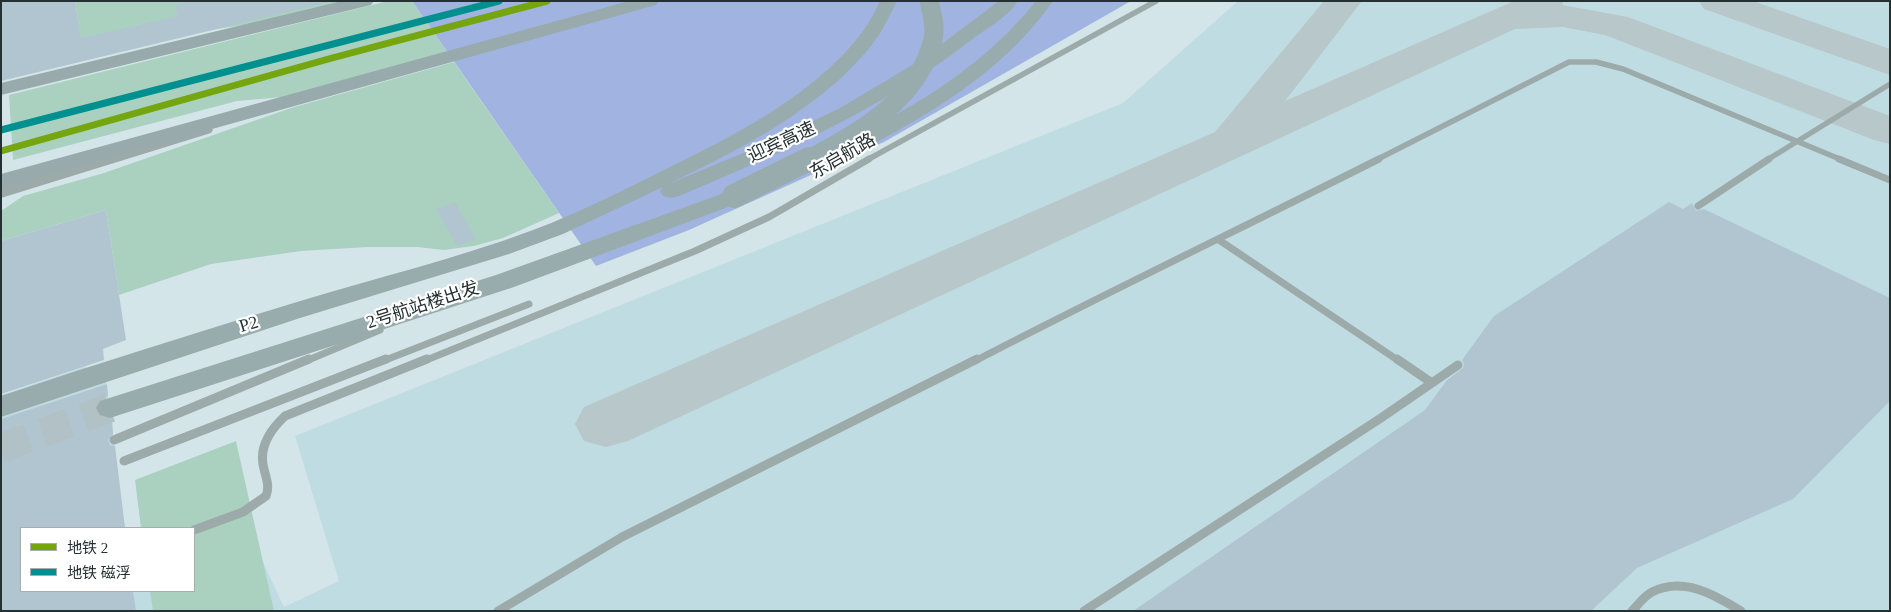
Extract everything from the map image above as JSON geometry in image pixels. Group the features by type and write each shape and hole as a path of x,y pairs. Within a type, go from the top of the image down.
{"highway":[{"path":"1,89 365,1"},
{"path":"1,181 650,1"}],"main road":[{"path":"532,238 671,175 732,142 786,109 828,80 861,48 883,17 889,1"},
{"path":"734,196 836,144 885,112 916,80 928,58 933,39 933,18 929,1"},
{"name":"迎宾高速","path":"532,238 634,206 796,137 903,80 949,48 1010,1"},
{"name":"迎宾高速","path":"734,196 801,171 876,134 913,113 995,55 1025,27 1045,1"},
{"name":"2号航站楼出发","path":"110,408 505,281 734,196"},
{"name":"P2","path":"1,407 130,363 532,238"}],"street":[{"path":"1,193 203,131 302,98"},
{"path":"1,200 48,179"}],"lane":[{"name":"东启航路","path":"195,530 254,506 266,496 269,487 263,466 264,444 268,434 286,416 536,316 686,254 769,217 876,155 1156,1"},
{"path":"498,611 622,537 962,368 1108,292 1219,240 1569,62 1596,62 1623,69 1890,180"},
{"path":"1698,206 1796,141 1890,84"},
{"path":"1219,240 1432,383"},
{"path":"114,440 340,345 505,281"},
{"path":"124,461 529,304"},
{"path":"1084,611 1458,365"},
{"path":"1632,611 1651,593 1668,585 1690,586 1717,596 1741,611"}],"shaded area":[{"path":"1238,1 1890,1 1890,611 1,611 1,395 86,366 87,378 105,372 125,527 20,527 20,592 195,592 250,534 284,607 339,581 295,436 1123,103"}],"green space":[{"path":"75,1 351,1 276,20 100,47 1,69 80,33"},
{"path":"388,1 412,1 448,53 283,97 237,101 13,160 9,95"},
{"path":"454,62 559,213 503,238 474,246 444,250 417,247 368,247 301,251 211,264 119,295 106,210 1,241 1,211 23,196 104,173 291,108"},
{"path":"236,441 274,611 153,611 150,592 195,592 195,527 141,527 135,480"}],"water":[{"path":"412,1 1131,1 884,142 689,230 596,266"}],"building":[{"path":"1,1 75,1 81,38 178,16 175,5 193,1 333,1 1,81"},
{"path":"455,202 476,239 457,246 436,209"},
{"path":"1669,202 1683,209 1692,203 1696,211 1704,209 1890,298 1890,401 1793,499 1637,568 1591,611 1133,611 1425,410 1447,380 1463,368 1462,360 1494,316"},
{"path":"106,210 126,340 103,349 104,360 1,394 1,241"},
{"path":"107,384 108,396 98,400 94,409 99,417 112,419 113,434 108,440 110,445 115,446 125,527 20,527 20,592 133,592 136,611 1,611 1,419"}],"taxiway":[{"path":"1235,136 1344,1"},
{"path":"606,424 1546,1"},
{"path":"1717,1 1890,63"},
{"path":"1509,18 1563,16 1614,25 1890,131"}],"tunnel":[{"path":"1,448 110,408"}],"metro line":[{"name":"磁浮","path":"1,130 499,1"},
{"name":"2","path":"1,151 332,58 547,1"}]}
